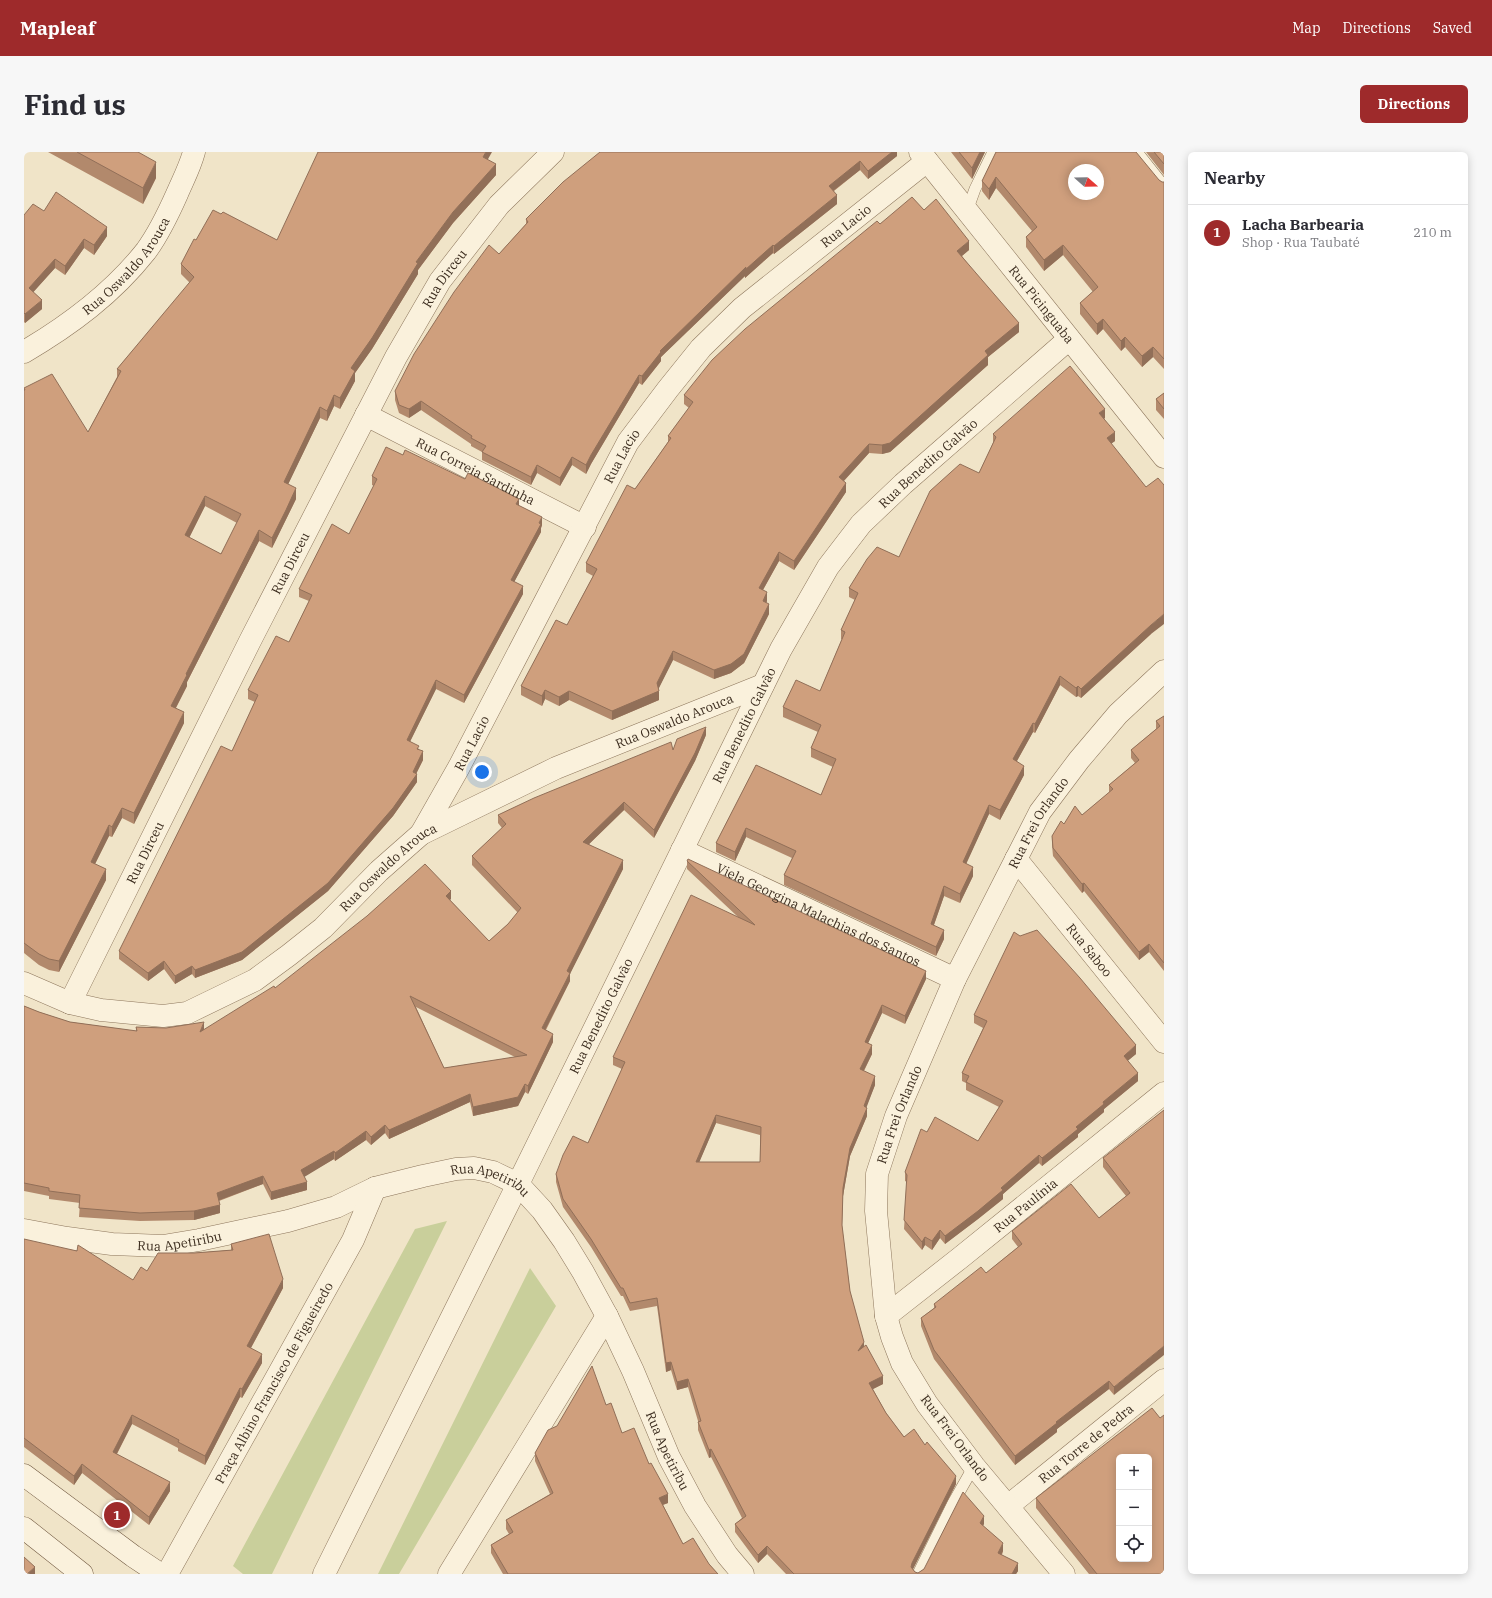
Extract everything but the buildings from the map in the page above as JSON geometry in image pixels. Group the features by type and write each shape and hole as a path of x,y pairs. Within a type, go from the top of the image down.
{"street":[{"name":"Rua Oswaldo Arouca","path":"24,352 83,314 120,281 146,250 172,206 191,165 194,152"},
{"name":"Rua Dirceu","path":"70,1003 250,641 396,356 440,281 499,205 553,152"},
{"name":"Rua Picinguaba","path":"924,156 1164,457"},
{"name":"Rua Lacio","path":"421,834 460,767 628,442 701,348 742,308 924,156"},
{"name":"Rua Benedito Galvão","path":"518,1184 781,649 828,567 861,524 903,484 1070,339"},
{"name":"Rua Correia Sardinha","path":"366,416 585,527"},
{"name":"Rua Frei Orlando","path":"1064,1574 974,1466 927,1404 902,1362 892,1337 886,1316 876,1211 877,1174 896,1116 955,979 1040,812 1079,760 1118,714 1164,671"},
{"name":"Rua Oswaldo Arouca","path":"24,983 70,1003 101,1010 163,1016 187,1013 255,980 323,928 378,870 421,834 556,768 763,685"},
{"name":"Viela Georgina Malachias dos Santos","path":"682,850 955,979"},
{"name":"Rua Saboo","path":"1016,859 1164,1042"},
{"name":"Rua Paulínia","path":"886,1316 1164,1093"},
{"name":"Rua Apetiribu","path":"24,1230 66,1238 112,1244 163,1246 199,1240 301,1217 336,1207 375,1188 456,1169 474,1168 492,1172 518,1184 542,1210 564,1241 607,1316 677,1471 699,1512 727,1555 743,1574"},
{"path":"324,1574 518,1184"},
{"name":"Praça Albino Francisco de Figueiredo","path":"168,1574 353,1240 375,1188"},
{"path":"454,1571 607,1316"},
{"name":"Rua Torre de Pedra","path":"1008,1506 1164,1380"},
{"path":"24,1476 160,1574"},
{"path":"24,1528 82,1574"}],"lane":[{"path":"968,211 975,190 994,152"},
{"path":"1136,152 1164,186"},
{"path":"918,1574 952,1504 974,1466"}],"green space":[{"path":"447,1221 272,1574 243,1574 233,1566 415,1229"},
{"path":"530,1268 556,1306 399,1574 378,1574"}],"place":[{"name":"Lacha Barbearia","path":"117,1515"}]}
